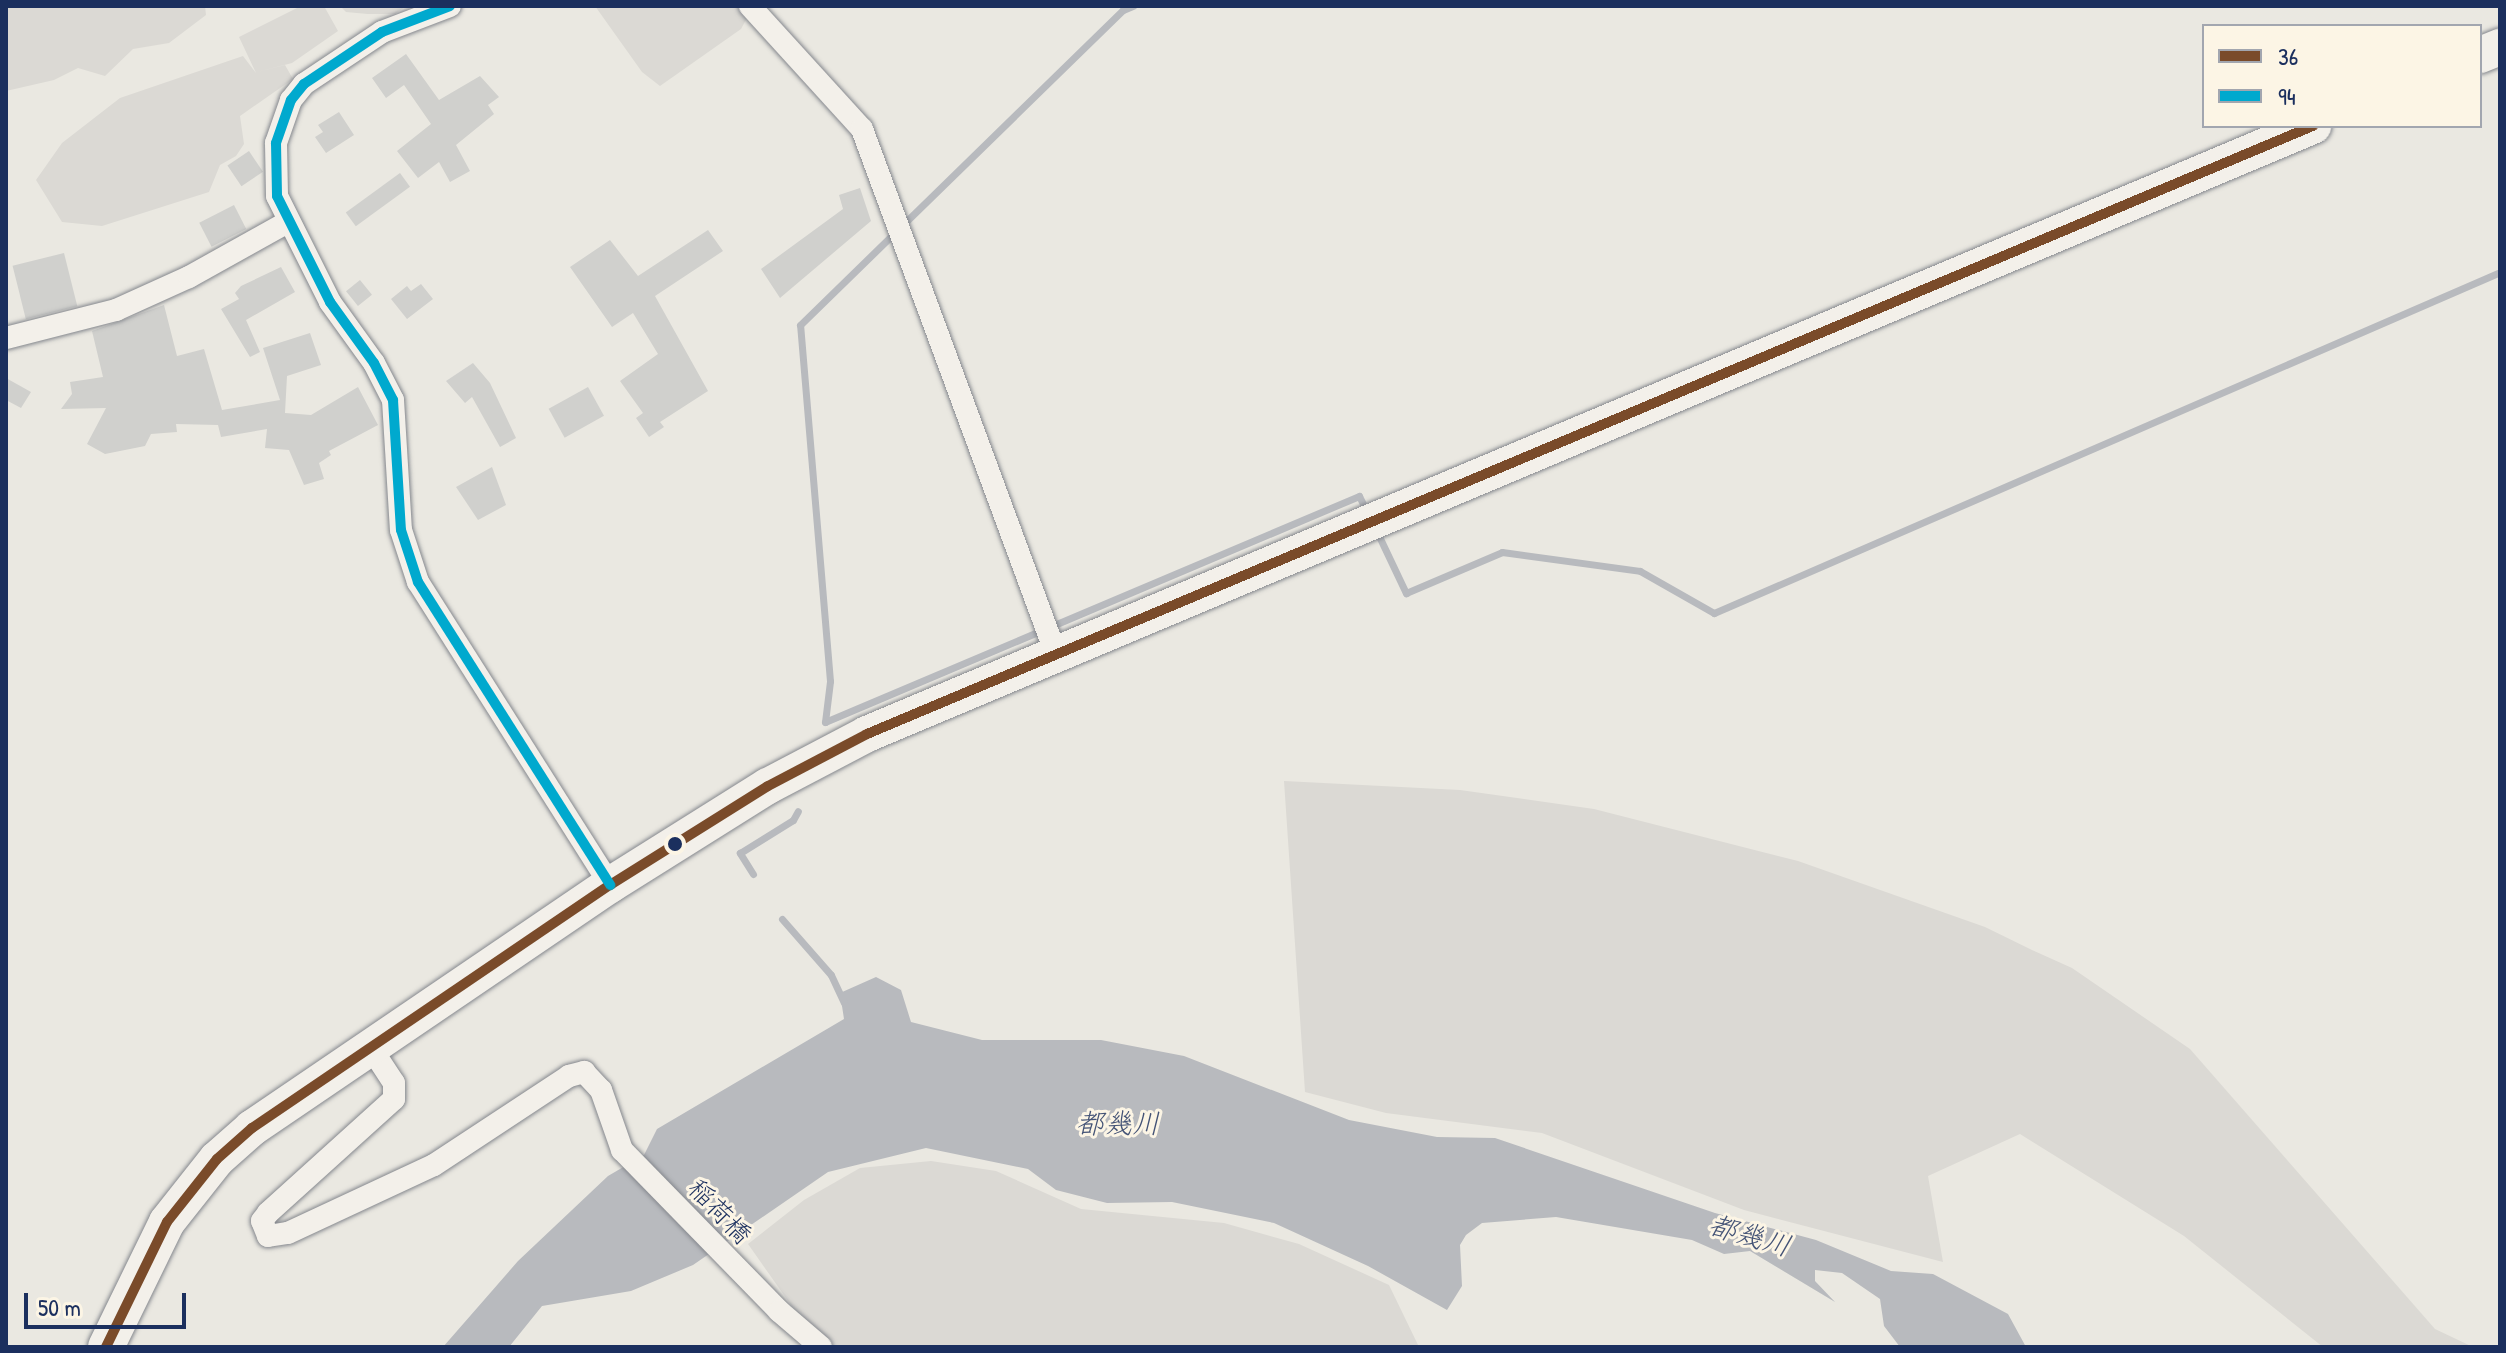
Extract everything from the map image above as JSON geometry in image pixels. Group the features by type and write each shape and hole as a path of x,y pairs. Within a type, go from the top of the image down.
{"main road":[{"path":"106,1347 152,1247 202,1176 252,1128 369,1045 610,885 768,786 867,734 1057,657 2308,128"}],"street":[{"path":"450,6 428,12 354,47 304,84 291,100 274,168 277,196 330,302 374,363 393,400 401,530 418,582 610,885"},
{"path":"750,6 862,129 1057,657"},
{"path":"6,338 116,310 189,277 288,222"},
{"name":"稲荷橋","path":"369,1045 394,1083 394,1099 268,1213 262,1221 268,1236 288,1233 434,1165 579,1073 597,1081 622,1150 779,1311 821,1347"}],"shaded area":[{"path":"6,6 205,6 206,15 169,43 133,49 105,76 78,68 54,80 6,91"},
{"path":"301,6 324,6 338,31 292,63 257,72 285,65 293,79 240,116 244,144 236,156 220,165 209,192 102,226 62,222 36,180 62,143 120,98 243,56 256,73 239,37"},
{"path":"340,6 406,6 395,14 368,14 346,12"},
{"path":"595,6 739,6 748,16 741,29 660,86 642,72"},
{"path":"1284,781 1460,790 1594,809 1798,861 1985,927 2072,968 2190,1049 2435,1329 2473,1347 2323,1347 2184,1236 2020,1134 1928,1176 1943,1262 1744,1210 1542,1133 1386,1113 1305,1092"},
{"path":"931,1161 996,1171 1081,1209 1224,1223 1299,1244 1389,1285 1419,1347 835,1347 793,1308 748,1244 804,1200 860,1168"}],"water":[{"name":"都幾川","path":"876,977 901,990 911,1022 982,1040 1101,1040 1184,1056 1349,1120 1437,1137 1495,1138 1715,1213 1816,1240 1891,1271 1933,1274 2008,1314 2026,1347 1900,1347 1884,1326 1880,1299 1842,1273 1815,1270 1815,1281 1835,1302 1750,1251 1724,1254 1692,1240 1556,1217 1482,1223 1466,1235 1460,1245 1462,1286 1447,1310 1368,1266 1274,1223 1172,1202 1107,1203 1056,1190 1028,1169 926,1148 828,1172 693,1265 631,1291 542,1306 509,1347 443,1347 518,1261 608,1176 644,1155 657,1129 844,1019 840,993"}],"building":[{"path":"406,54 439,100 480,76 499,97 488,105 494,114 456,145 470,171 450,182 439,162 418,178 397,151 431,124 404,85 386,98 372,78"},
{"path":"339,112 354,135 326,153 315,137 323,132 318,125"},
{"path":"249,151 263,172 241,186 227,166"},
{"path":"400,173 410,187 356,226 346,212"},
{"path":"860,188 871,221 780,298 761,269 843,209 839,195"},
{"path":"234,205 246,229 212,247 199,223"},
{"path":"708,230 723,251 655,296 708,391 660,422 664,427 649,437 636,418 643,413 620,381 658,354 633,313 612,327 570,267 610,240 638,276"},
{"path":"64,253 77,306 26,319 13,266"},
{"path":"281,267 295,292 246,320 260,352 250,357 221,309 239,299 235,293 241,286"},
{"path":"360,280 372,295 358,306 346,291"},
{"path":"421,284 433,299 407,319 391,299 407,286 411,291"},
{"path":"164,305 177,356 204,349 222,410 280,400 263,348 310,333 321,365 287,376 285,413 311,415 358,387 378,425 329,451 331,455 319,463 324,479 304,485 289,450 265,448 267,429 221,437 218,425 176,424 177,432 151,434 145,446 105,454 87,444 106,408 61,409 72,394 70,382 103,377 92,331"},
{"path":"473,363 490,383 516,438 500,447 472,397 465,403 446,381"},
{"path":"6,378 31,392 21,408 6,400"},
{"path":"588,387 604,416 565,438 549,409"},
{"path":"492,467 506,505 478,520 456,487"}],"waterway":[{"path":"825,722 830,681 800,325 1123,10 1133,6"},
{"path":"1377,532 1406,593 1502,552 1640,571 1714,613 2500,272"},
{"path":"825,722 1359,496 1368,514"},
{"path":"753,874 740,853 793,820 798,811"},
{"path":"782,919 831,975 844,1003"}],"transit line":[{"name":"94","path":"450,6 382,32 304,84 291,100 276,143 277,196 330,302 374,363 393,400 401,530 418,582 610,885"},
{"name":"36","path":"106,1347 167,1222 217,1159 252,1128 610,885 768,786 867,734 2308,128"}]}
